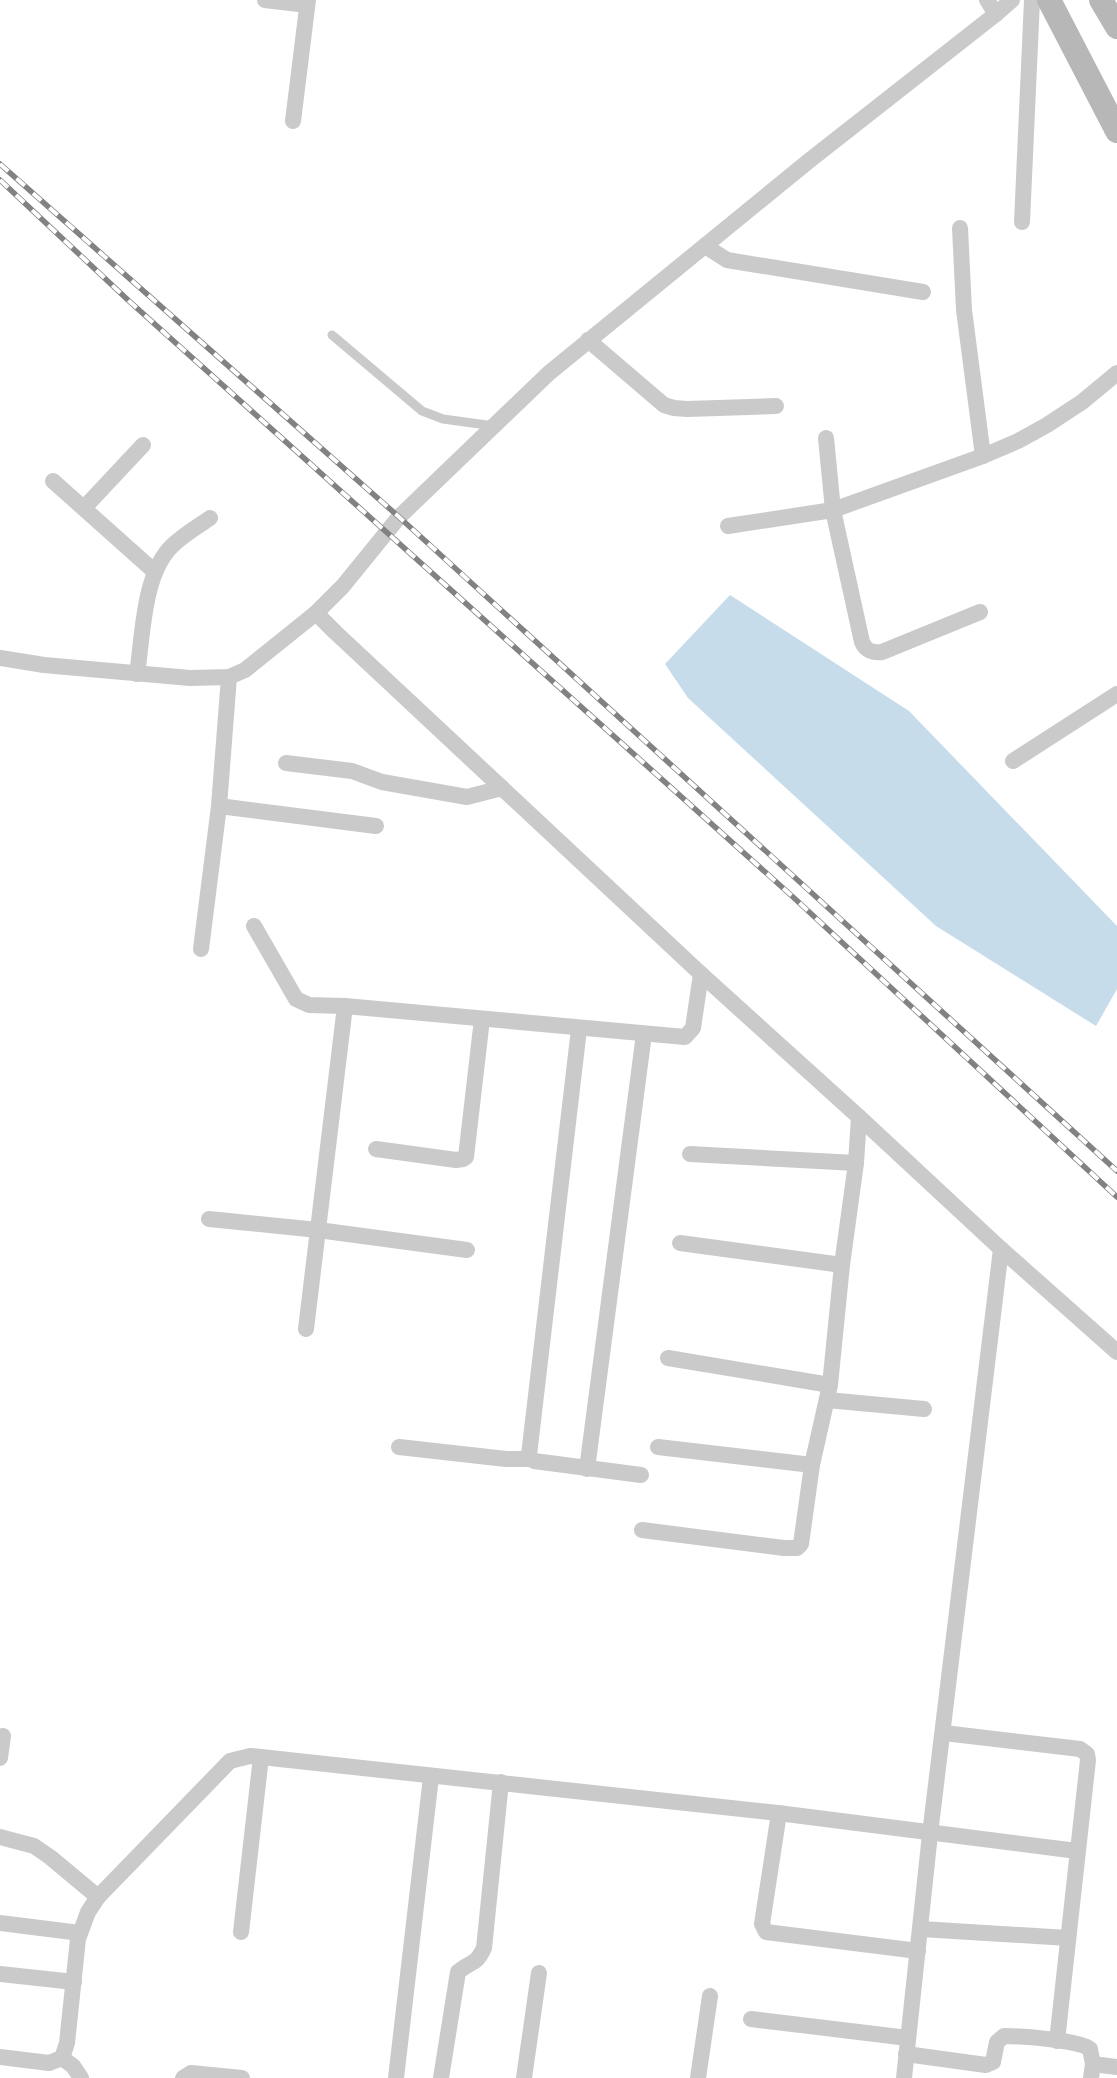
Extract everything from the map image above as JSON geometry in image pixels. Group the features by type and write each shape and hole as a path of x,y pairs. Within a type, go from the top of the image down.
{"main road":[{"path":"1049,0 1117,131"},
{"path":"1101,0 1117,27"}],"street":[{"path":"265,0 308,2 293,121"},
{"path":"987,0 996,14"},
{"path":"0,658 137,674 190,678 229,677 246,670 316,613 343,586 399,517 549,373 810,160 1012,0"},
{"path":"1022,222 1032,0"},
{"path":"960,228 964,310 984,456"},
{"path":"705,246 727,260 923,292"},
{"path":"588,340 664,405 687,409 776,406"},
{"path":"728,526 832,510 984,456 1018,441 1047,425 1082,402 1117,373"},
{"path":"826,438 832,510 862,642 865,648 874,653 882,652 980,612"},
{"path":"84,508 143,445"},
{"path":"53,481 155,572"},
{"path":"137,674 148,598 155,572 163,557 173,545 210,518"},
{"path":"316,613 334,632 700,974 859,1117 1001,1249 1117,1352"},
{"path":"200,949 219,806 229,677"},
{"path":"1013,761 1117,694"},
{"path":"286,762 352,771 382,782 468,797 502,788"},
{"path":"219,806 376,826"},
{"path":"254,926 296,999 309,1005 345,1006 579,1029 685,1037 693,1028 700,974"},
{"path":"306,1329 345,1006"},
{"path":"376,1149 456,1160 463,1159 466,1156 482,1019"},
{"path":"530,1459 528,1449 579,1029"},
{"path":"587,1469 644,1034"},
{"path":"642,1530 784,1548 797,1548 801,1544 812,1465 828,1392 842,1265 856,1163 859,1117"},
{"path":"690,1154 856,1163"},
{"path":"208,1219 318,1230 467,1250"},
{"path":"680,1244 842,1265"},
{"path":"904,2078 930,1834 944,1733 1001,1249"},
{"path":"668,1358 924,1410"},
{"path":"399,1447 506,1459 530,1459 587,1469 641,1475"},
{"path":"658,1448 812,1465"},
{"path":"944,1733 1080,1749 1084,1751 1088,1760 1057,2041"},
{"path":"0,1758 3,1736"},
{"path":"0,2057 49,2063 62,2058 68,2043 80,1933 88,1912 98,1898 230,1761 250,1756 779,1813 930,1834 1077,1851"},
{"path":"241,1932 261,1757"},
{"path":"396,2078 431,1777"},
{"path":"441,2078 458,1972 474,1963 484,1948 501,1782"},
{"path":"779,1813 762,1924 766,1932 918,1952"},
{"path":"0,1837 34,1846 50,1857 98,1898"},
{"path":"0,1923 80,1933"},
{"path":"921,1929 1068,1938"},
{"path":"524,2078 539,1973"},
{"path":"0,1974 74,1982"},
{"path":"698,2078 710,1996"},
{"path":"751,2019 908,2038"},
{"path":"906,2054 986,2065 993,2062 997,2042 1004,2036 1086,2045 1092,2053 1092,2071 1117,2067"},
{"path":"62,2058 72,2066 81,2078"},
{"path":"183,2078 192,2074 242,2078"}],"lane":[{"path":"332,335 422,411 443,419 494,426"}],"water":[{"path":"730,595 909,711 1117,926 1117,989 1096,1026 936,926 688,698 665,664"}],"railway":[{"path":"0,164 399,517 1117,1171"},
{"path":"0,180 129,301 793,897 1117,1197"}]}
